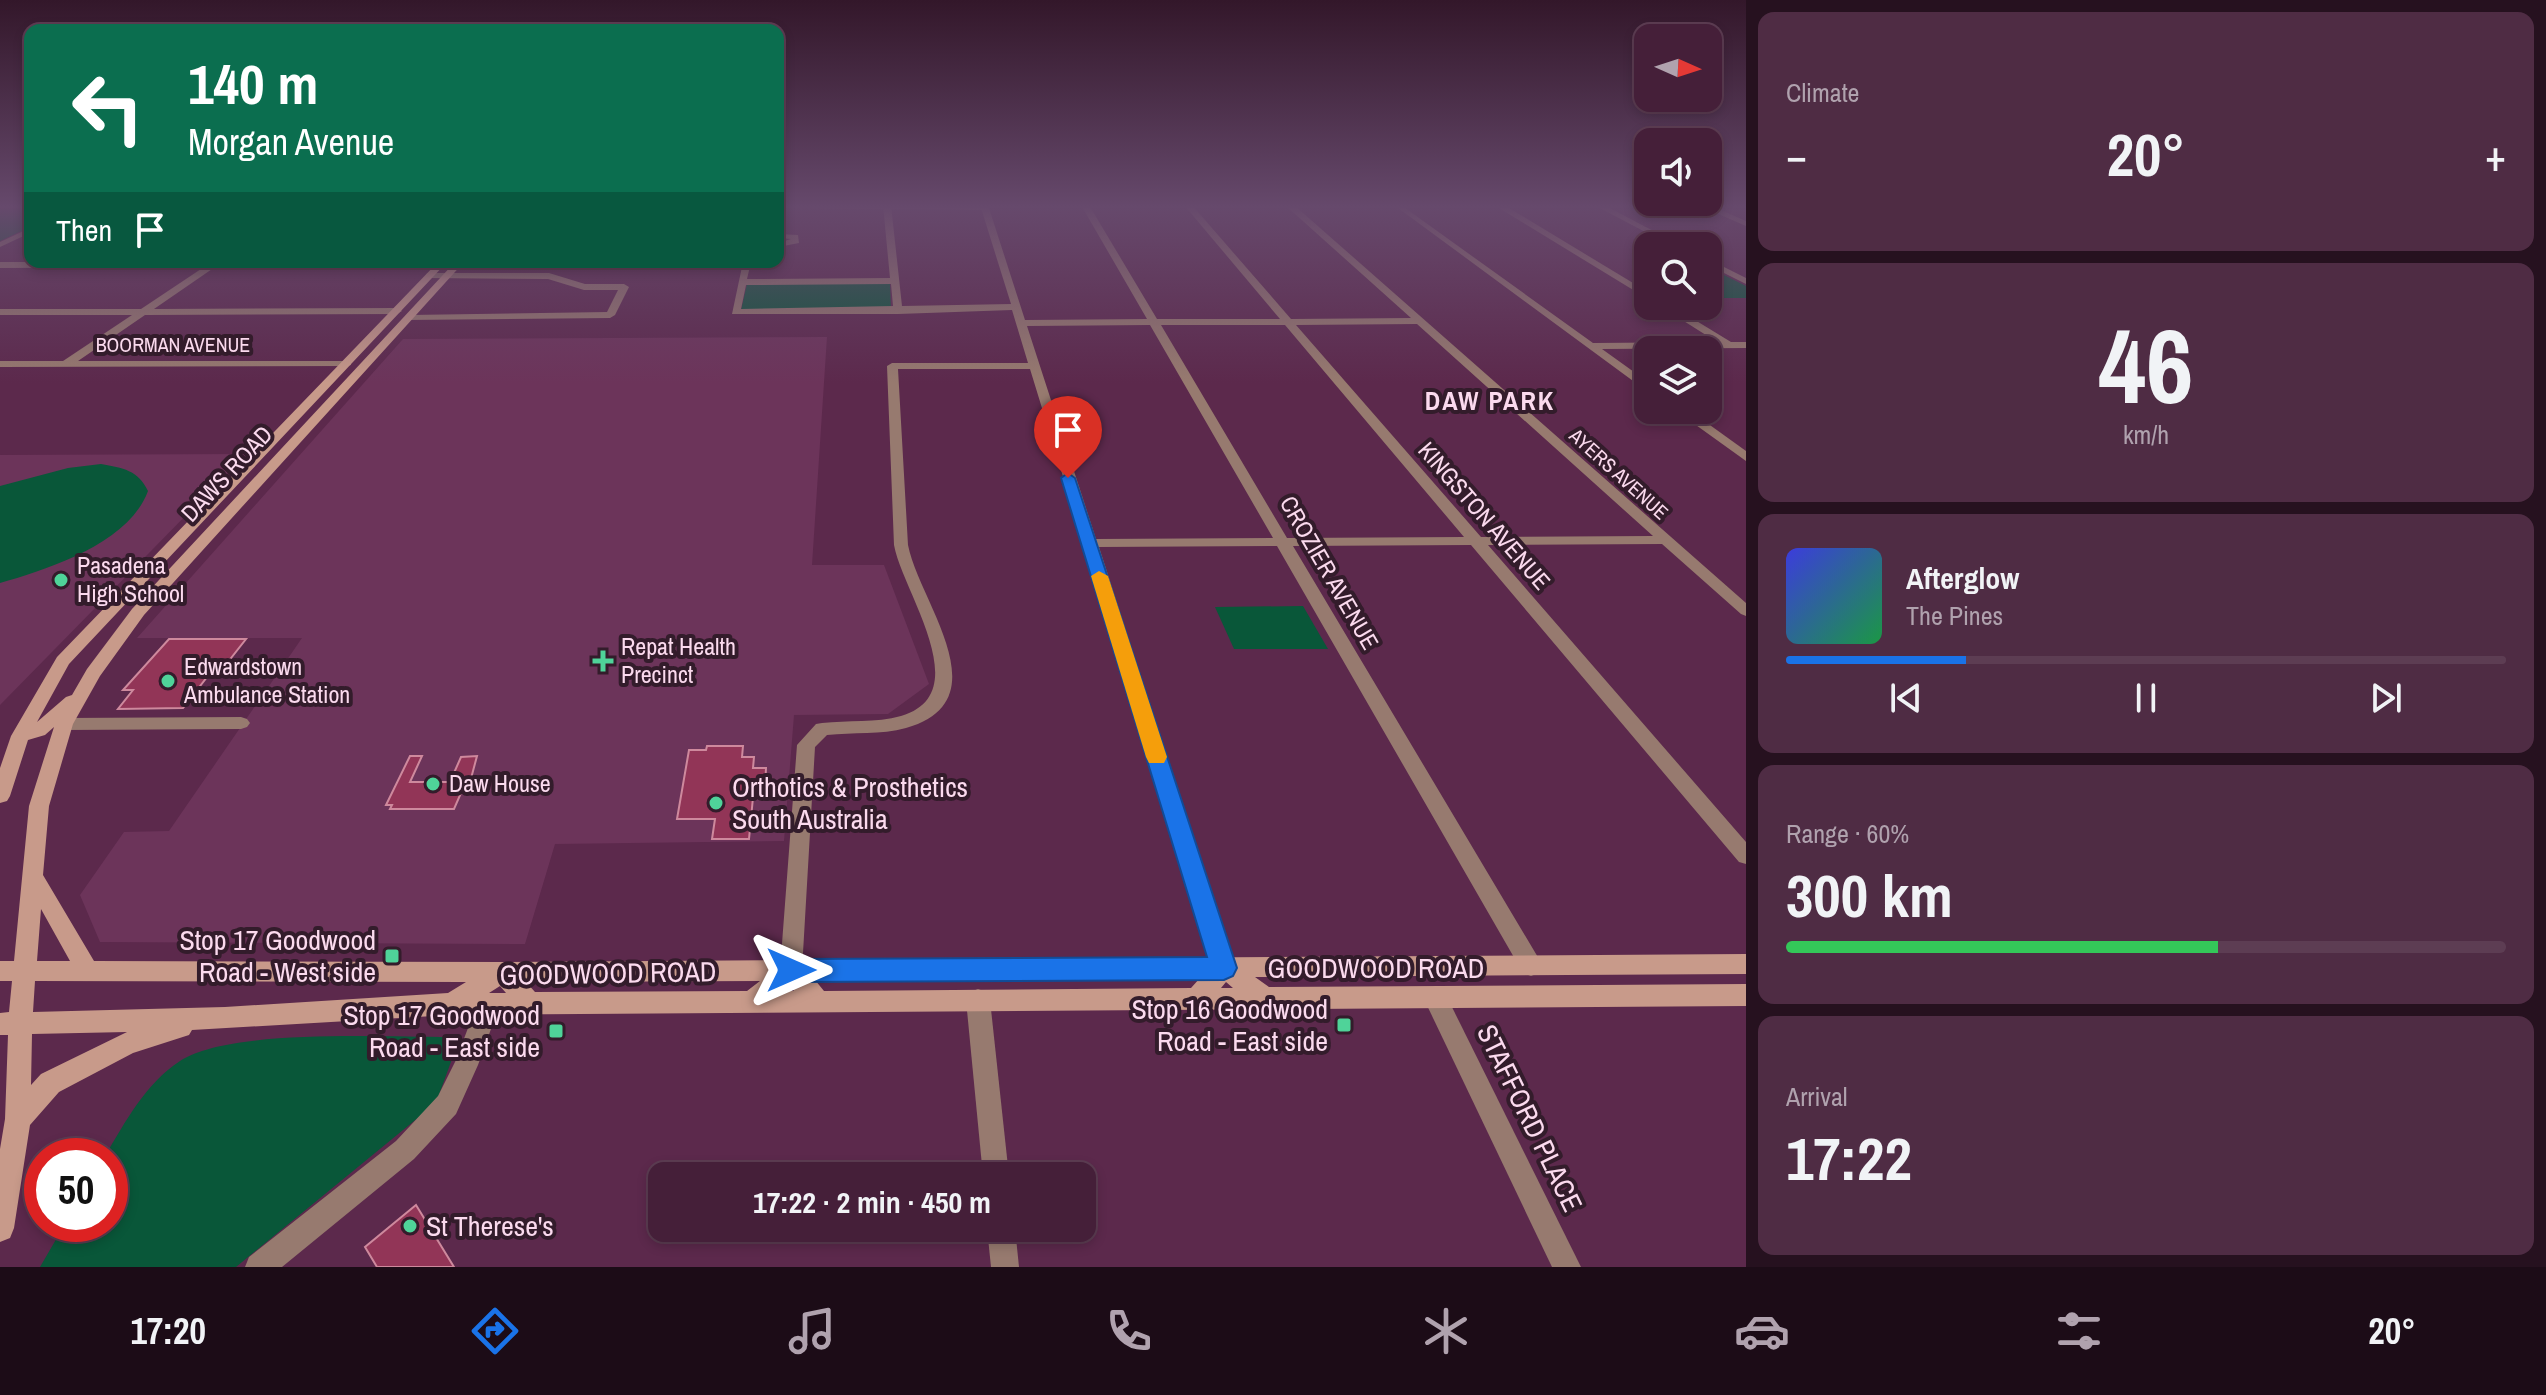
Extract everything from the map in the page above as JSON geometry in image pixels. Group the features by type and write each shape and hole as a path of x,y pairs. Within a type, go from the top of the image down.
{"main road":[{"name":"DAWS ROAD","path":"0,796 20,736 63,661 438,268"},
{"name":"DAWS ROAD","path":"0,1228 18,1119 10,1025 25,971 39,806 64,724 79,694 138,612 455,268"},
{"path":"358,374 347,363 380,349"},
{"path":"259,456 288,449"},
{"path":"259,456 277,461"},
{"path":"144,575 182,546 206,521 225,518 216,502"},
{"path":"20,736 39,730 79,694"},
{"path":"32,874 88,971"},
{"name":"GOODWOOD ROAD","path":"0,971 503,972 1746,964"},
{"path":"1196,999 1224,968 1266,999"},
{"path":"751,1002 791,970 819,1002"},
{"path":"451,1004 503,972 530,1004"},
{"name":"GOODWOOD ROAD","path":"10,1025 225,1018 451,1004 1746,995"},
{"path":"18,1119 50,1083 128,1043 167,1029 225,1018"}],"street":[{"path":"894,264 898,311"},
{"path":"1001,264 1224,968"},
{"name":"CROZIER AVENUE","path":"1120,264 1531,966"},
{"name":"KINGSTON AVENUE","path":"1239,264 1746,856"},
{"name":"AYERS AVENUE","path":"1356,264 1746,611"},
{"path":"1476,264 1634,377"},
{"path":"1595,264 1634,288"},
{"path":"0,265 24,265"},
{"path":"65,364 208,268"},
{"path":"746,268 735,312 1014,307"},
{"path":"1722,269 1746,281"},
{"path":"409,318 610,315 624,287 584,287 549,276 429,276"},
{"path":"742,282 896,281"},
{"path":"0,312 397,311"},
{"path":"1688,320 1746,355"},
{"path":"1020,323 1420,321"},
{"path":"1591,346 1746,345"},
{"name":"BOORMAN AVENUE","path":"0,364 347,363"},
{"path":"791,970 806,745 822,729 892,725 906,721 929,709 936,701 942,694 946,675 942,656 904,559 892,366 1033,366"},
{"path":"1700,424 1746,457"},
{"path":"1089,543 1666,540"},
{"path":"64,724 241,723"},
{"name":"STAFFORD PLACE","path":"1435,997 1567,1267"},
{"path":"978,1000 995,1162"},
{"path":"269,1264 405,1150 447,1105 466,1065 488,1004"},
{"path":"1002,1242 1005,1267"}],"shaded area":[{"name":"Repat Health Precinct","path":"827,337 812,565 884,565 929,684 888,714 794,715 784,841 555,844 525,944 100,942 80,895 124,832 169,831 302,638 137,638 403,339"},
{"name":"Pasadena High School","path":"246,454 0,705 0,455"}],"green space":[{"path":"1722,274 1746,286 1746,298 1722,298"},
{"path":"890,283 891,310 741,310 747,284"},
{"path":"101,464 123,469 140,478 148,491 138,509 124,525 85,551 0,583 0,486 68,468"},
{"path":"1303,606 1328,649 1234,649 1215,607"},
{"path":"356,1036 460,1037 436,1103 236,1267 40,1267 55,1242 128,1242 128,1138 116,1138 146,1092 180,1061 204,1050 236,1043"}],"building":[{"name":"Edwardstown Ambulance Station","path":"169,639 246,639 220,672 211,672 183,708 118,709 133,690 123,690"},
{"name":"Orthotics & Prosthetics South Australia","path":"707,746 743,746 742,757 754,757 753,768 766,768 765,787 754,787 749,839 712,839 715,819 677,819 689,750 706,750"},
{"name":"Daw House","path":"410,756 422,756 410,782 450,782 461,757 477,756 469,786 464,786 454,809 390,809 392,805 386,805"},
{"name":"St Therese's","path":"416,1205 454,1267 377,1267 365,1247"}],"slow traffic":[{"path":"1099,576 1157,757"}],"place":[{"name":"Pasadena High School","path":"61,580"},
{"name":"Repat Health Precinct","path":"603,661"},
{"name":"Edwardstown Ambulance Station","path":"168,681"},
{"name":"Daw House","path":"433,784"},
{"name":"Orthotics & Prosthetics South Australia","path":"716,803"},
{"name":"Stop 17 Goodwood Road - West side","path":"392,956"},
{"name":"Stop 16 Goodwood Road - East side","path":"1344,1025"},
{"name":"Stop 17 Goodwood Road - East side","path":"556,1031"},
{"name":"St Therese's","path":"410,1226"}],"district":[{"name":"DAW PARK","path":"1490,401"}],"route":[{"path":"791,970 1224,968 1068,478"}]}
